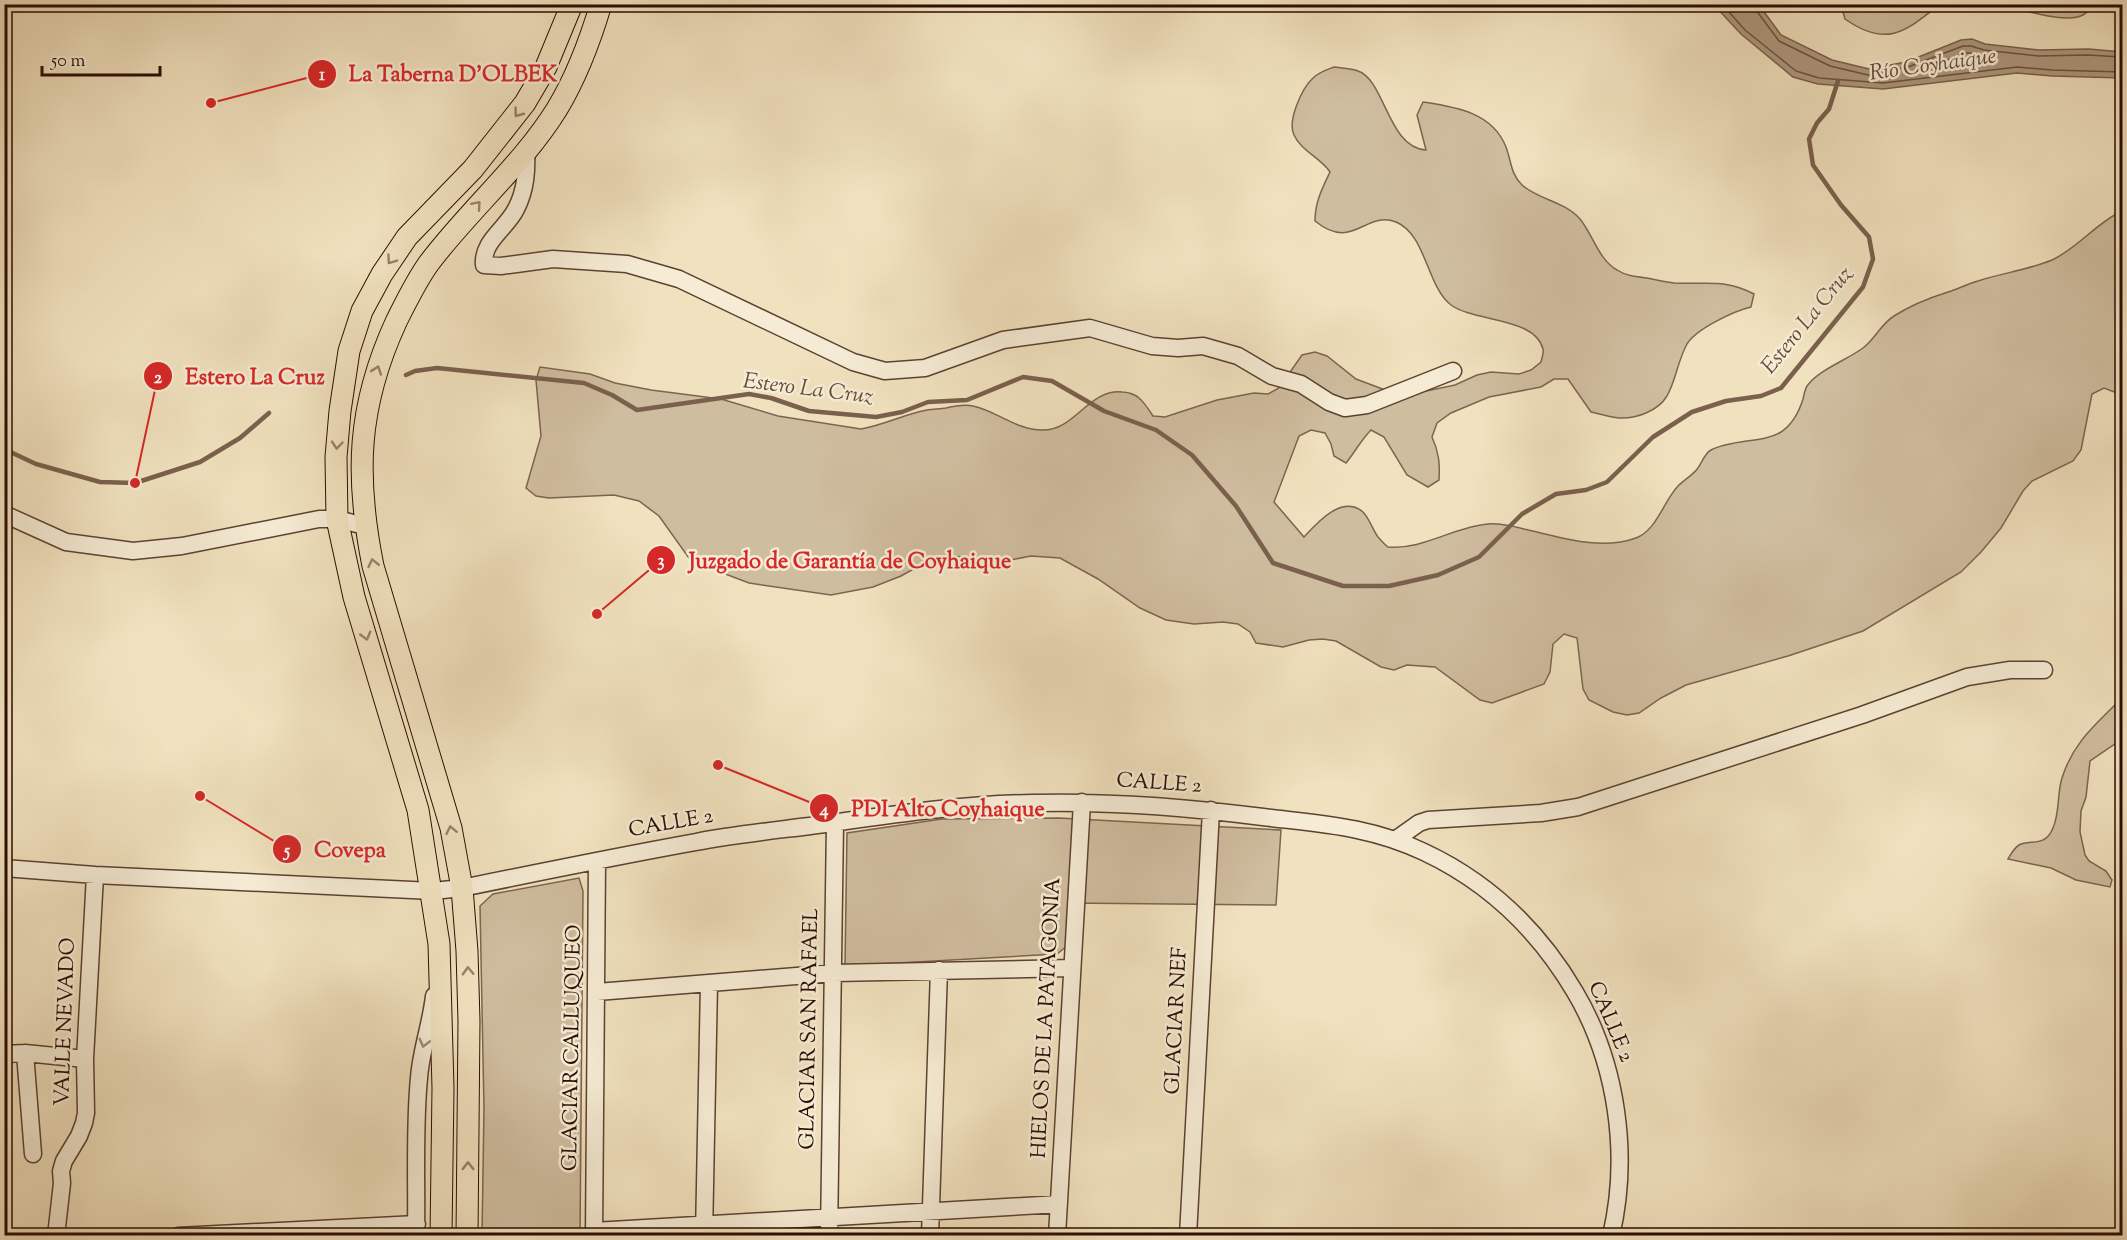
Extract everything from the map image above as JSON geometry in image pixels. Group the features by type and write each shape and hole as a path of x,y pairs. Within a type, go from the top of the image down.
{"main road":[{"path":"441,1236 443,1088 440,944 418,810 354,597 337,519 336,457 340,411 349,351 362,311 381,274 408,237 473,169 525,103 546,67 572,4"},
{"path":"467,1236 469,1021 462,888 451,828 373,566 361,491 362,445 366,411 375,373 409,295 428,264 458,226 526,149 556,109 579,68 601,4"}],"street":[{"path":"526,149 527,166 524,189 515,212 489,243 483,257 484,265 501,266 553,259 627,264 680,279 853,362 885,371 925,368 1003,340 1090,328 1152,346 1178,348 1203,346 1238,356 1272,376 1301,384 1329,402 1345,408 1367,405 1453,371"},
{"path":"4,514 66,542 133,551 182,546 308,521 337,519 365,526"},
{"path":"1395,840 1419,823 1428,820 1541,813 1578,807 1862,715 1966,677 2010,670 2044,670"},
{"name":"CALLE 2","path":"4,868 95,875 432,891 462,888 697,842 953,807 1082,802 1168,806 1342,825 1395,840 1469,877 1505,905 1549,952 1579,999 1602,1052 1616,1108 1620,1166 1611,1236"},
{"name":"HIELOS DE LA PATAGONIA","path":"1057,1236 1082,802"},
{"name":"GLACIAR NEF","path":"1188,1236 1210,810"},
{"name":"GLACIAR SAN RAFAEL","path":"829,1236 835,823"},
{"name":"GLACIAR CALLUQUEO","path":"594,1234 597,861"},
{"name":"VALLE NEVADO","path":"56,1236 62,1183 61,1171 84,1123 85,1059 95,875"},
{"path":"180,1236 416,1230 418,1079 422,1046 433,1004 440,944"},
{"path":"597,992 834,973 1072,968"},
{"path":"930,1236 939,969"},
{"path":"704,1231 709,983"},
{"path":"25,1053 33,1154"},
{"path":"4,1054 25,1053 85,1059"},
{"path":"594,1234 704,1231 830,1217 1059,1204"}],"shaded area":[{"path":"1841,4 1939,5 1905,29 1884,34 1872,33 1859,28 1845,19"},
{"path":"2004,5 2093,5 2083,15 2066,18"},
{"path":"1334,67 1355,70 1367,77 1375,87 1403,138 1413,146 1426,150 1417,115 1423,102 1460,109 1492,126 1506,147 1518,181 1536,194 1574,213 1585,225 1605,260 1620,272 1674,283 1724,284 1754,294 1751,307 1716,321 1692,338 1684,350 1667,396 1658,406 1646,413 1619,418 1591,412 1568,379 1554,379 1541,387 1489,397 1451,413 1437,423 1432,437 1438,458 1439,480 1428,487 1407,475 1384,437 1371,430 1346,463 1334,456 1325,433 1311,430 1299,436 1274,502 1304,537 1331,512 1347,506 1355,507 1363,512 1378,537 1388,547 1413,545 1463,529 1493,524 1594,543 1622,542 1636,538 1649,529 1673,492 1696,471 1709,451 1728,444 1766,438 1781,432 1795,417 1806,387 1812,380 1863,348 1894,316 1920,302 1970,284 2052,260 2122,211 2122,395 2104,388 2092,394 2081,450 2073,461 2032,481 2023,491 2001,528 1961,572 1863,631 1788,656 1686,685 1639,713 1627,715 1613,712 1589,700 1583,689 1577,638 1564,634 1553,644 1550,672 1544,684 1492,703 1480,700 1435,667 1407,665 1394,670 1381,667 1336,641 1309,640 1283,647 1256,643 1250,632 1238,624 1223,622 1194,624 1166,620 1140,608 1098,579 1060,558 1031,556 1005,561 952,556 926,562 901,576 873,587 831,595 749,583 691,561 659,516 639,501 614,495 549,498 536,496 526,488 541,436 536,380 540,367 590,374 615,383 651,390 721,399 778,416 861,429 927,410 967,405 982,408 1024,427 1042,430 1054,429 1064,424 1090,403 1110,393 1133,394 1143,402 1153,416 1165,417 1217,400 1254,393 1268,394 1279,388 1302,355 1315,352 1327,356 1356,379 1393,393 1407,395 1455,385 1477,375 1491,372 1519,374 1531,370 1541,362 1543,355 1538,339 1516,325 1474,315 1451,305 1436,286 1414,237 1406,228 1396,222 1385,220 1339,233 1315,221 1318,202 1330,172 1297,141 1292,122 1300,97 1309,83 1318,74"},
{"path":"2119,701 2122,701 2122,739 2090,761 2086,797 2081,811 2080,832 2085,855 2089,861 2106,871 2112,880 2110,887 2076,880 2051,868 2008,859 2019,845 2042,841 2050,834 2057,816 2062,778 2072,755 2085,736"},
{"path":"1059,818 1281,830 1276,905 1069,903 1067,946 1057,954 845,966 847,833 942,819"},
{"path":"579,878 583,891 580,1235 482,1235 484,1109 480,906 493,894"}],"water":[{"name":"Río Coyhaique","path":"1714,5 1759,5 1781,35 1832,60 1869,69 1906,62 1961,40 1972,39 1985,44 2039,50 2089,49 2122,52 2122,78 2017,73 1883,89 1818,84 1793,77 1741,34"}],"waterway":[{"name":"Estero La Cruz","path":"406,375 415,371 437,368 584,383 612,395 637,410 749,394 771,398 809,411 876,417 902,412 928,402 967,400 1023,377 1052,381 1104,411 1156,430 1192,455 1236,506 1273,563 1343,586 1389,586 1438,575 1479,557 1522,514 1556,494 1586,490 1607,482 1653,437 1692,412 1726,401 1761,396 1781,388 1863,287 1873,259 1869,237 1841,205 1813,165 1809,139 1817,123 1829,109 1838,81"},
{"name":"Estero La Cruz","path":"4,449 36,464 100,482 135,483 200,462 240,438 269,413"}],"place":[{"name":"La Taberna D’OLBEK","path":"211,103"},
{"name":"Estero La Cruz","path":"135,483"},
{"name":"Juzgado de Garantía de Coyhaique","path":"597,614"},
{"name":"PDI Alto Coyhaique","path":"718,765"},
{"name":"Covepa","path":"200,796"}]}
